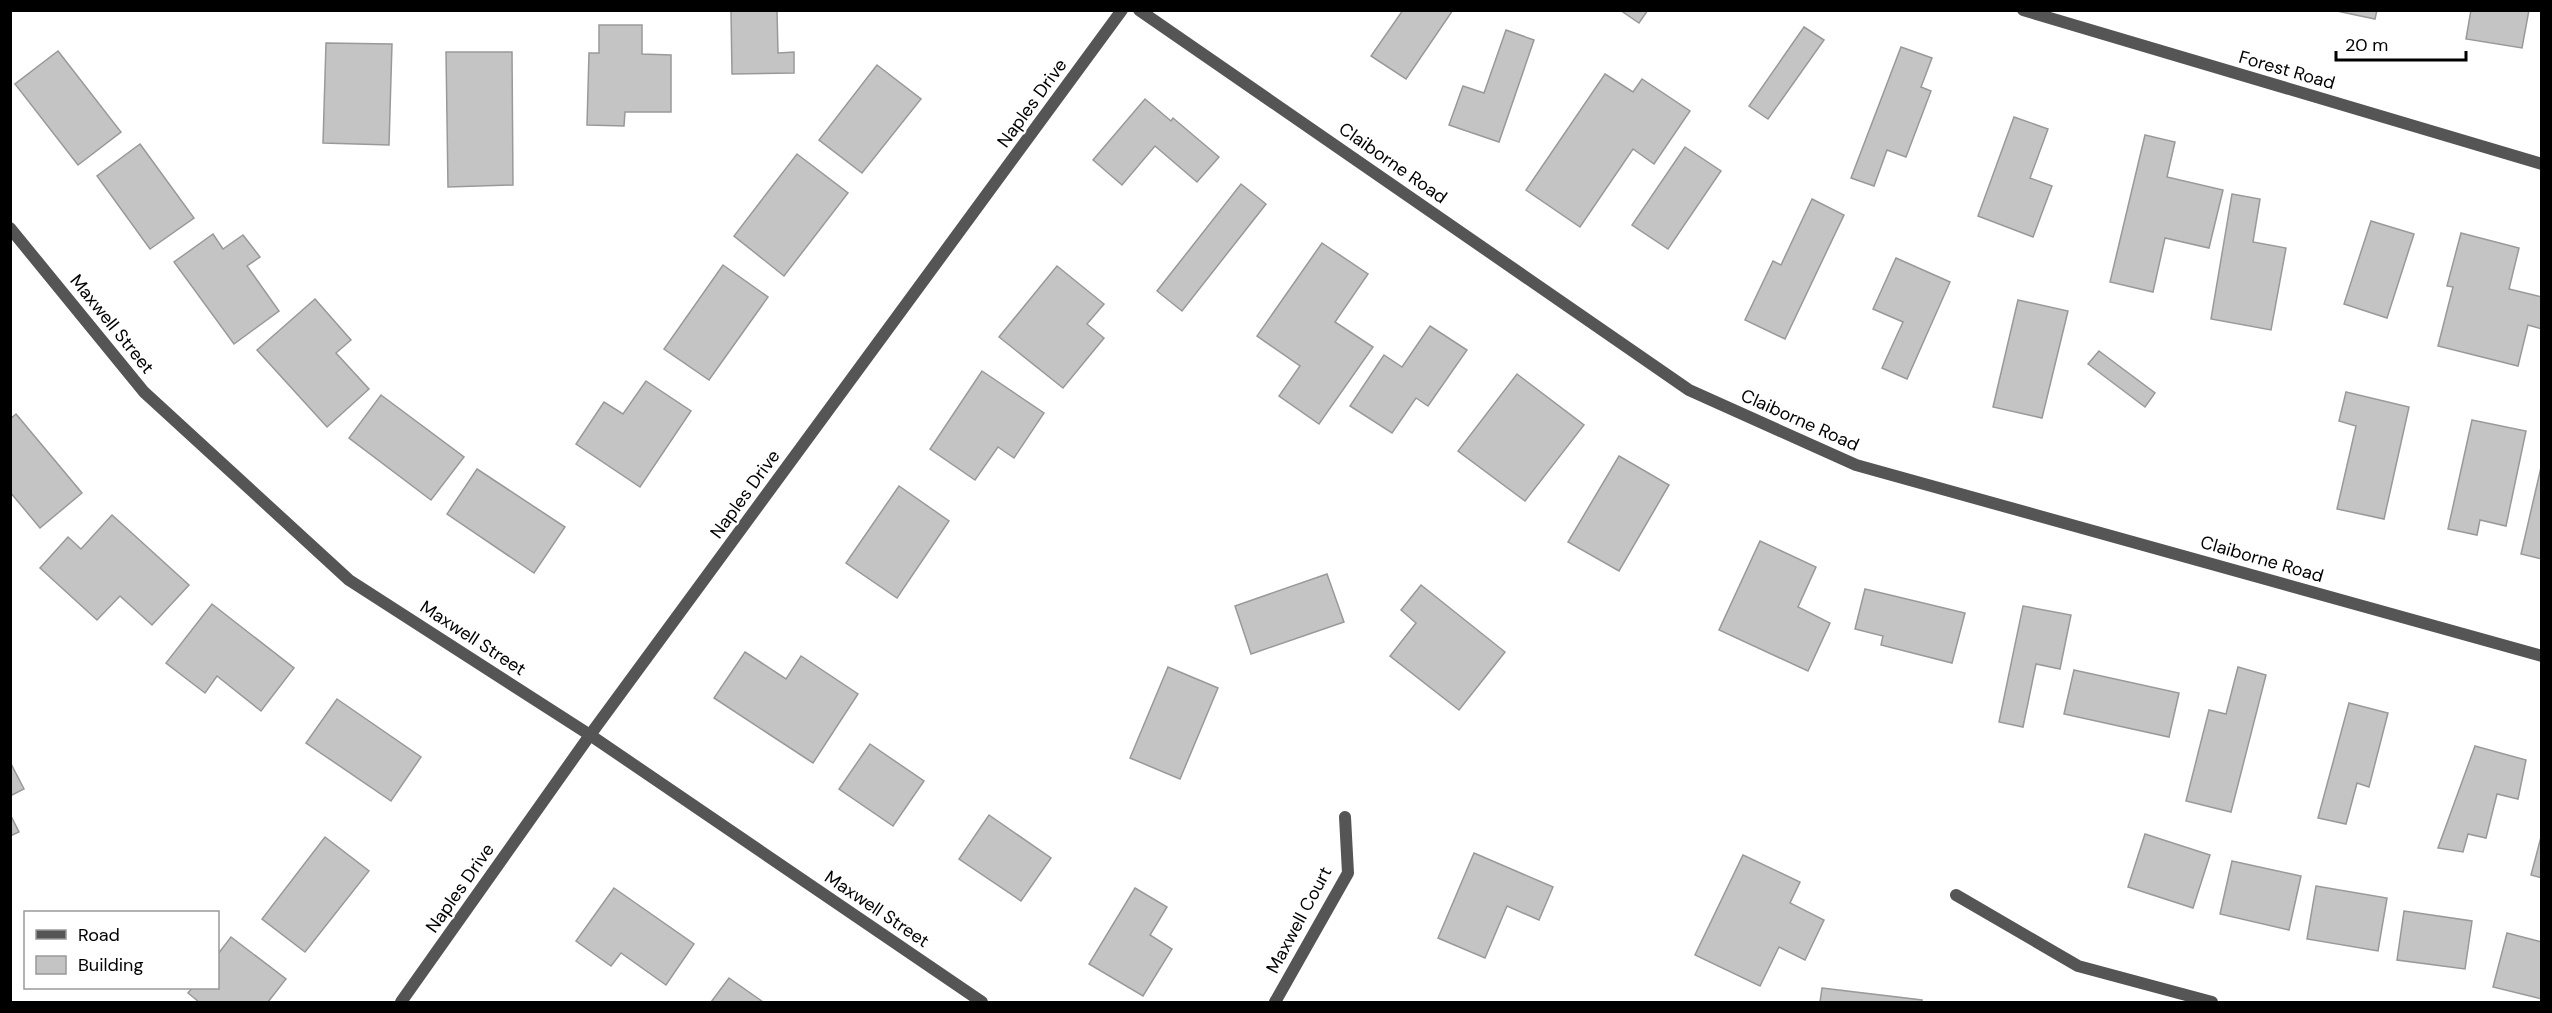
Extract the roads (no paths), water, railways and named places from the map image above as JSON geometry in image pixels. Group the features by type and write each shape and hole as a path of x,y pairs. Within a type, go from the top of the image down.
{"street":[{"name":"Naples Drive","path":"400,1002 590,735 1122,10"},
{"name":"Claiborne Road","path":"1140,10 1689,390 1856,465 2541,656"},
{"name":"Forest Road","path":"2023,10 2541,164"},
{"name":"Maxwell Street","path":"10,228 144,392 349,580 590,735 981,1002"},
{"name":"Maxwell Court","path":"1275,1002 1348,873 1345,817"},
{"path":"1956,894 2078,966 2212,1002"}]}
